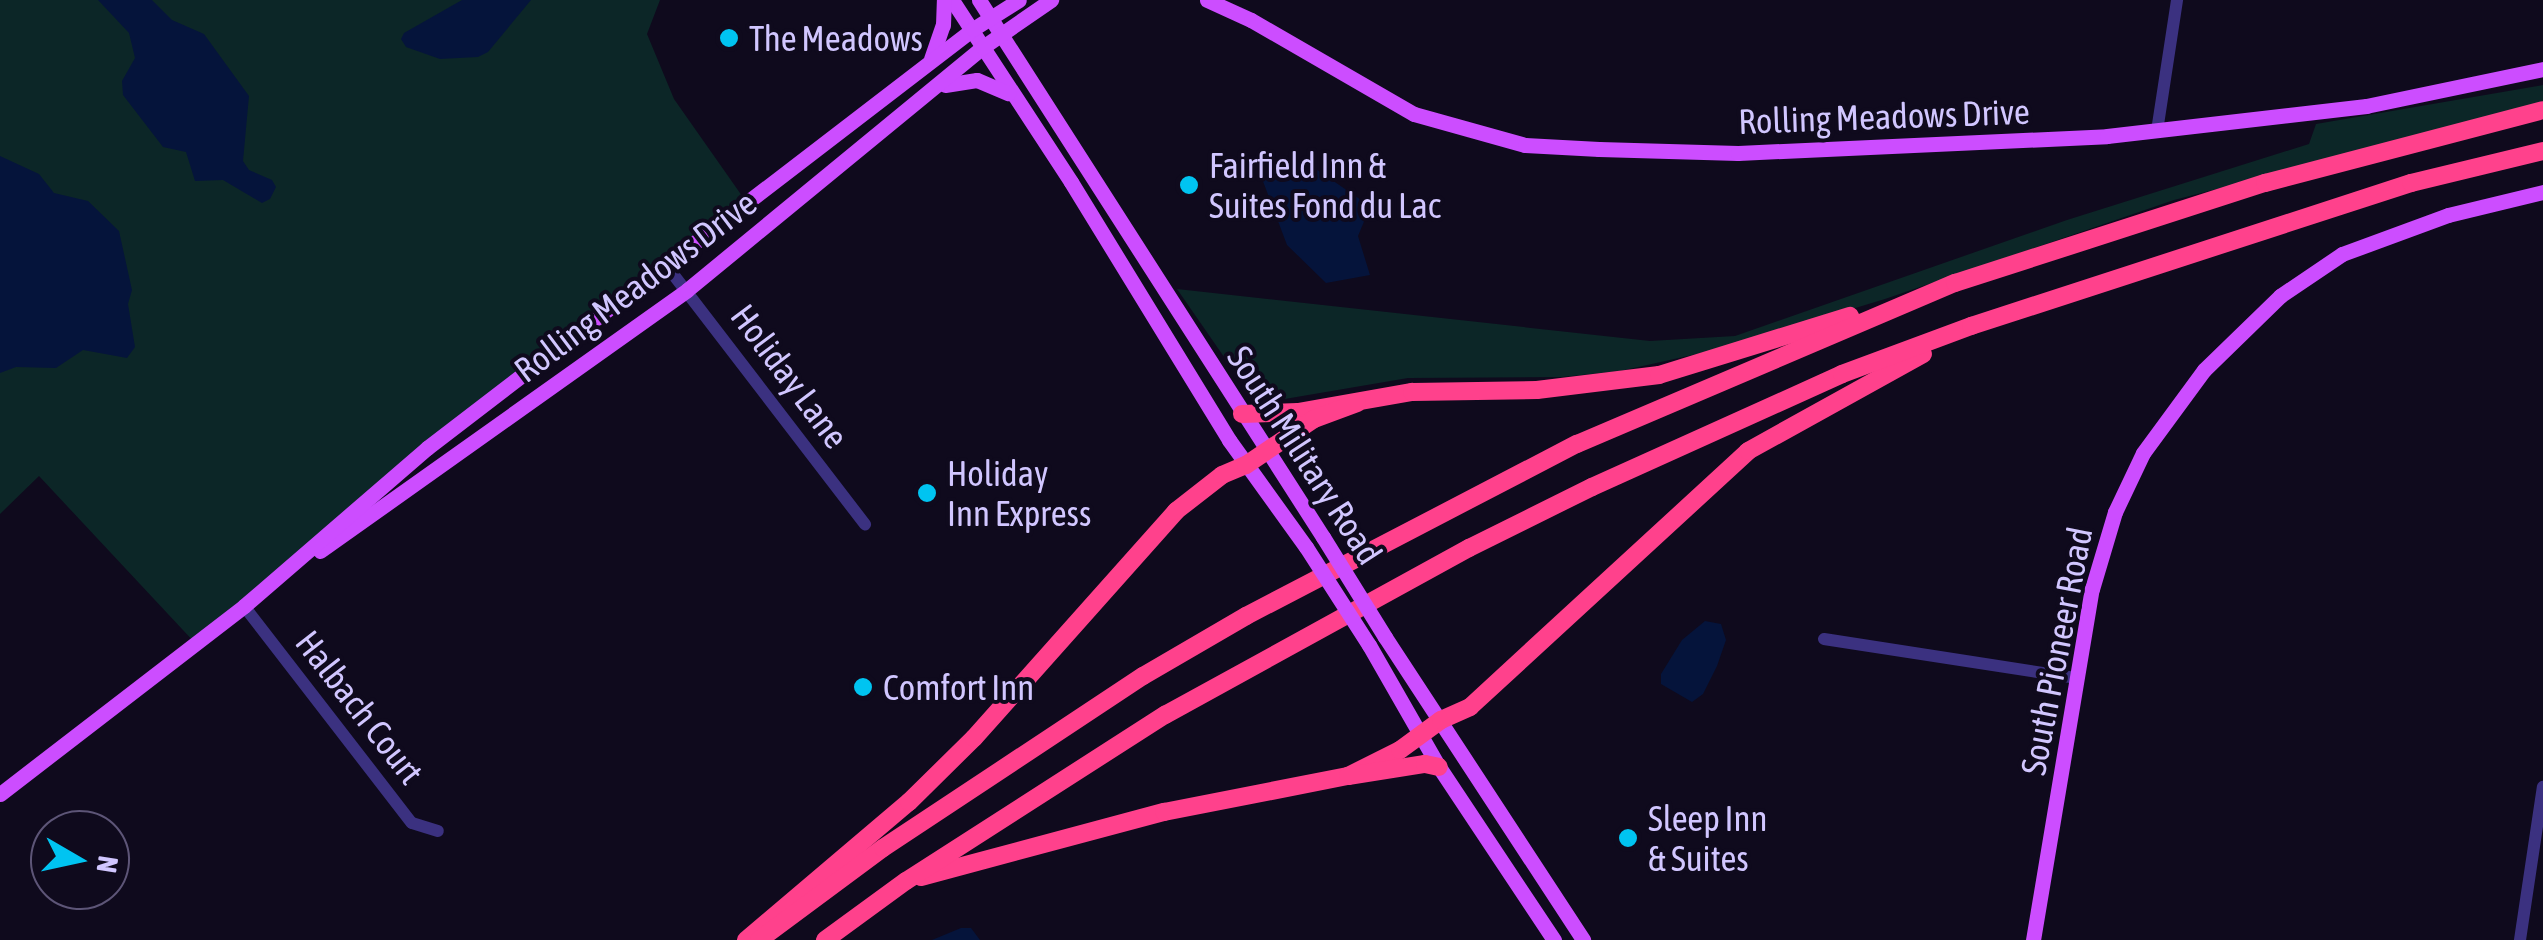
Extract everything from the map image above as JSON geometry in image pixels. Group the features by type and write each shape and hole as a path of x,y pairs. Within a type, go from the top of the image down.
{"highway":[{"path":"1242,414 1274,415 1412,392 1537,390 1659,375 2265,184 2543,110"},
{"path":"825,940 906,881 1165,715 1468,548 1842,374 1971,326 2411,183 2543,151"},
{"path":"760,940 883,848 1040,742 1246,616 1577,444 1956,283"},
{"path":"1348,776 1384,760 1441,720 1470,707 1522,664 1617,567 1748,451 1971,326"},
{"path":"746,940 935,777 1176,511 1222,475 1246,465 1314,419 1357,403"},
{"path":"906,881 1125,821 1348,776 1424,764 1439,767"}],"main road":[{"path":"928,64 938,44 944,0"},
{"name":"South Military Road","path":"952,0 1246,465 1306,547 1439,767 1554,940"},
{"name":"South Military Road","path":"980,0 1265,452 1583,940"},
{"name":"Rolling Meadows Drive","path":"244,606 427,448 973,29 1018,0"},
{"name":"Rolling Meadows Drive","path":"1,791 244,606 687,290 983,47 1051,0"},
{"name":"Rolling Meadows Drive","path":"1207,0 1251,20 1414,114 1525,145 1738,153 2156,132 2366,106 2543,70"},
{"name":"Rolling Meadows Drive","path":"1224,0 1251,20"},
{"path":"936,88 977,80 1015,97"},
{"name":"South Pioneer Road","path":"2034,940 2097,569 2124,490 2143,452 2204,370 2280,296 2342,254 2448,215 2543,192"}],"street":[{"path":"2156,132 2176,0"},
{"name":"Holiday Lane","path":"666,265 865,524"},
{"name":"Halbach Court","path":"244,606 412,823 438,831"},
{"path":"1824,639 2077,678"},
{"path":"2520,940 2543,787"}],"green space":[{"path":"0,0 660,0 647,34 674,99 747,203 539,361 196,644 39,476 0,514"},
{"path":"2543,85 2543,105 2174,200 1885,299 1724,348 1620,371 1562,377 1408,378 1261,403 1249,393 1177,289 1650,341 1735,336 2067,220 2309,144 2316,124"}],"water":[{"path":"98,0 152,0 172,20 204,34 249,96 243,161 249,170 272,180 276,187 270,199 262,203 223,180 195,181 186,152 163,147 123,95 122,81 135,58 129,33"},
{"path":"462,0 531,0 488,52 478,57 440,59 406,47 401,39 404,33"},
{"path":"0,156 39,174 54,193 88,201 119,231 132,290 128,304 135,347 127,358 83,350 56,368 16,367 0,373"},
{"path":"1281,162 1310,165 1364,202 1368,212 1358,236 1370,275 1326,283 1287,245 1261,176"},
{"path":"1705,621 1721,624 1726,640 1703,694 1692,702 1661,684 1661,674 1682,640"},
{"path":"971,928 980,940 932,940"}],"place":[{"name":"The Meadows","path":"729,38"},
{"name":"Fairfield Inn & Suites Fond du Lac","path":"1189,185"},
{"name":"Holiday Inn Express","path":"927,493"},
{"name":"Comfort Inn","path":"863,687"},
{"name":"Sleep Inn & Suites","path":"1628,838"}]}
